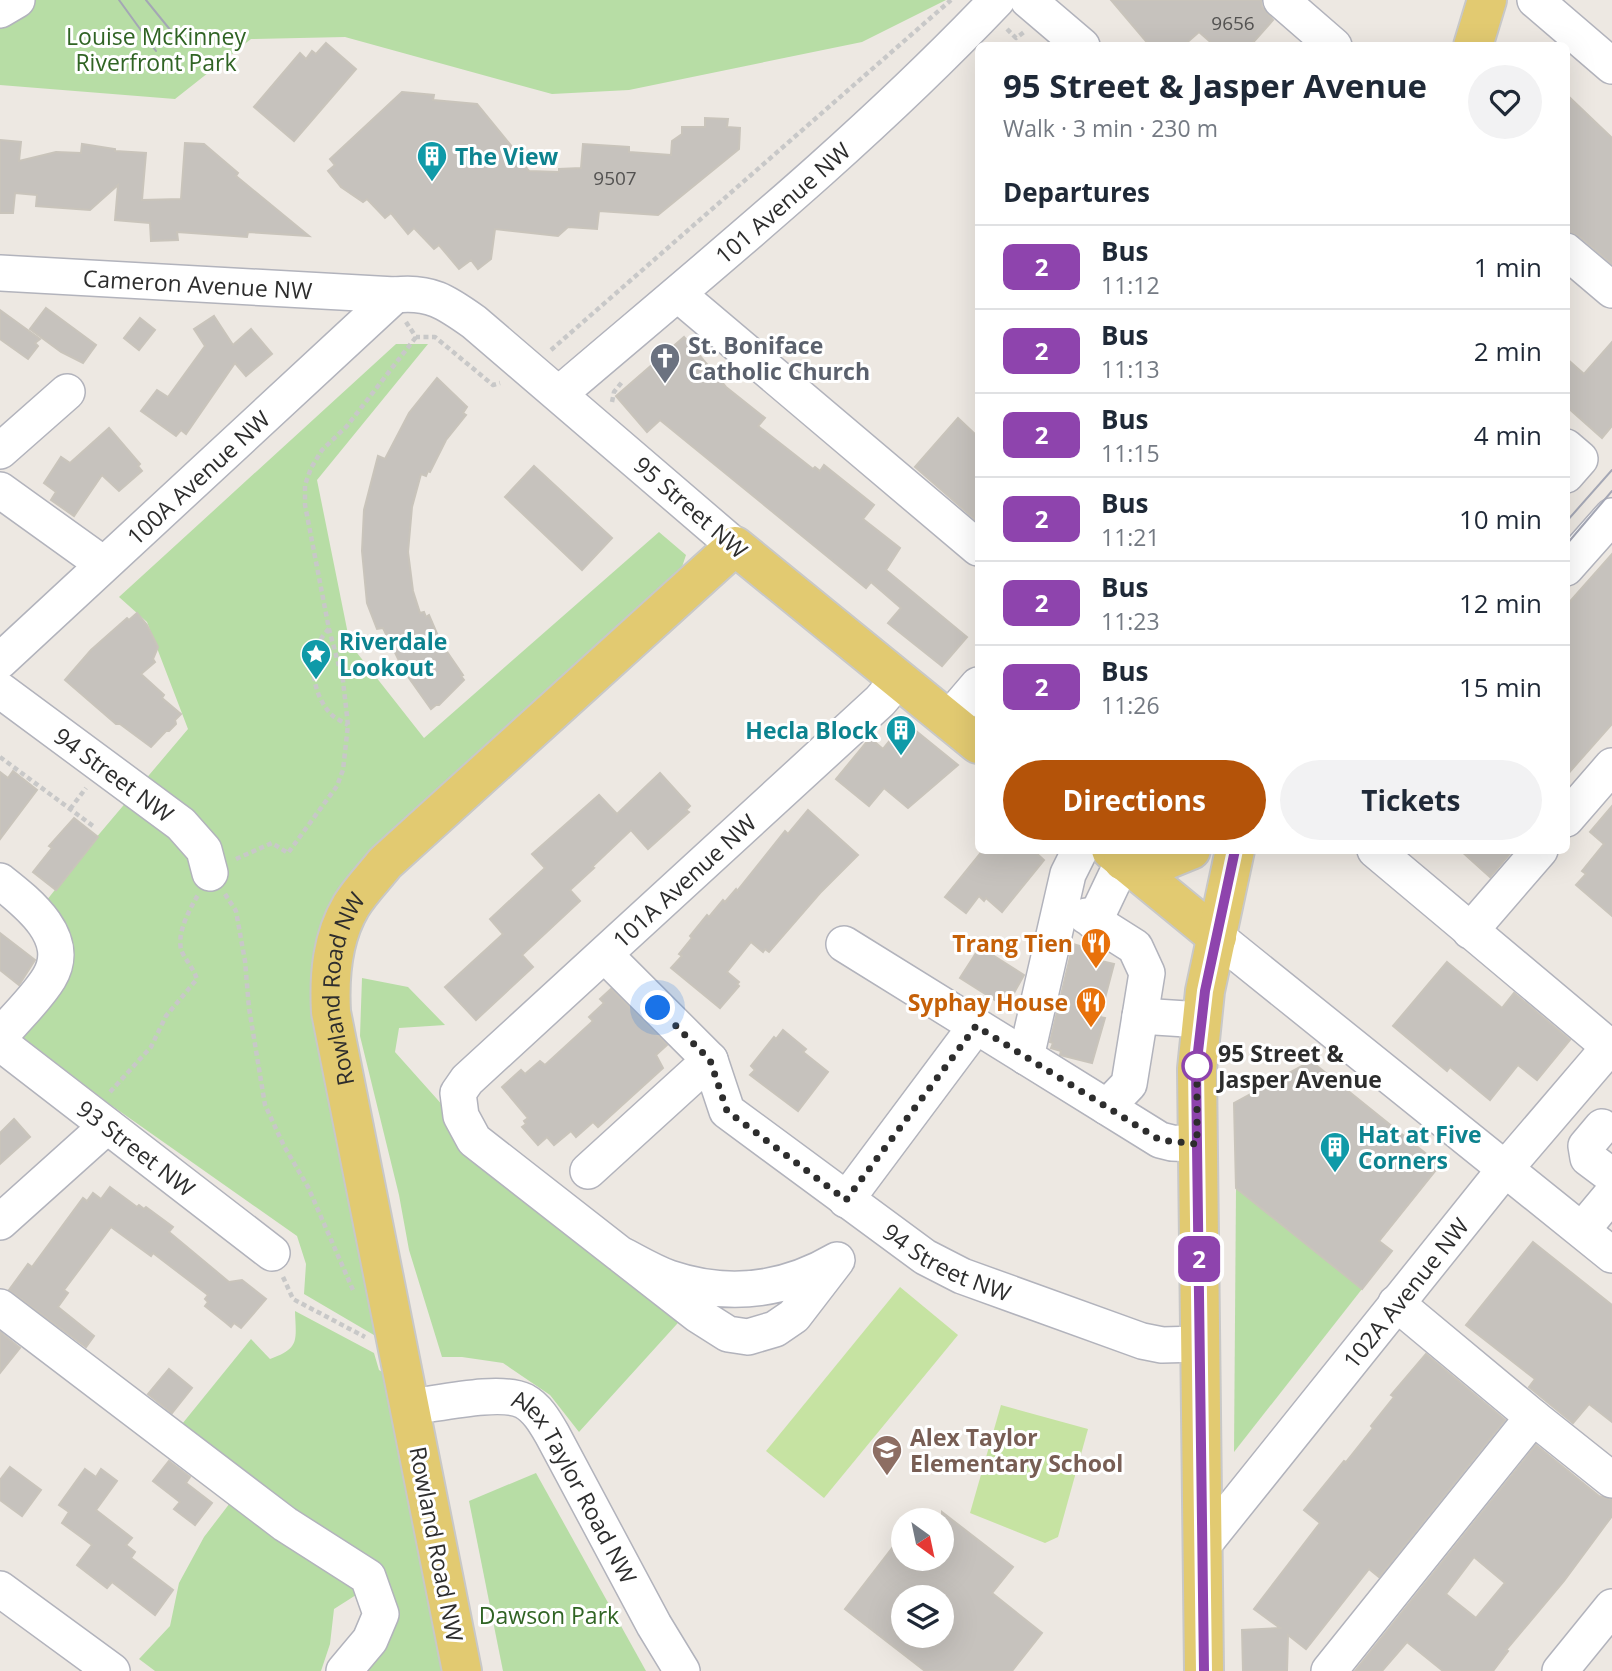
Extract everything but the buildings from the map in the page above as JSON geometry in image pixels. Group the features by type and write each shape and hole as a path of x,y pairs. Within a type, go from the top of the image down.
{"main road":[{"path":"1474,42 1487,0"},
{"name":"95 Street NW","path":"735,546 975,742"},
{"name":"Rowland Road NW","path":"462,1671 331,1012 330,982 334,951 351,906 385,863 735,546"},
{"path":"1117,856 1164,861 1181,854"},
{"path":"1204,1671 1196,1069 1205,991 1234,854"},
{"path":"1117,856 1217,937"}],"street":[{"path":"0,10 17,0"},
{"name":"101 Avenue NW","path":"559,394 679,295 872,126 997,0"},
{"path":"1028,0 1077,42"},
{"path":"1281,0 1310,38"},
{"path":"1552,6 1612,66"},
{"path":"1570,260 1612,290"},
{"name":"Cameron Avenue NW","path":"0,274 398,305"},
{"name":"95 Street NW","path":"398,305 412,293 428,295 447,303 474,322 735,546"},
{"path":"679,295 975,545"},
{"name":"100A Avenue NW","path":"0,661 103,564 398,305"},
{"path":"0,451 67,392"},
{"path":"1570,450 1580,459 1570,470"},
{"path":"0,490 103,564"},
{"path":"1570,563 1612,516"},
{"name":"101A Avenue NW","path":"620,1254 474,1140 461,1116 458,1093 467,1080 880,701 898,680"},
{"path":"948,720 975,688"},
{"name":"94 Street NW","path":"0,690 181,824 204,850 202,888"},
{"path":"1570,814 1612,766"},
{"path":"1026,1057 1068,874 1078,854"},
{"path":"1380,854 1611,1047"},
{"path":"1471,931 1537,854"},
{"path":"1108,1107 1129,1084 1147,973 1135,947 1090,919 1117,856"},
{"path":"0,881 45,922 56,948 56,963 49,979 0,1037"},
{"path":"1217,937 1612,1255"},
{"path":"844,944 1160,1140 1197,1144"},
{"path":"588,1171 710,1060 605,956"},
{"path":"1140,1016 1202,1020"},
{"path":"620,1254 698,1315 728,1334 748,1336 775,1329 794,1316 837,1260 858,1209 976,1026"},
{"name":"93 Street NW","path":"0,1043 106,1112 272,1254"},
{"name":"102A Avenue NW","path":"1204,1544 1505,1169 1611,1047"},
{"name":"94 Street NW","path":"710,1060 727,1111 925,1257 962,1276 1142,1341 1162,1345 1200,1344"},
{"path":"1565,1098 1607,1156 1581,1230"},
{"path":"0,1222 106,1112"},
{"path":"620,1254 667,1278 700,1286 747,1290 787,1283 816,1273 837,1260"},
{"path":"1396,1303 1533,1418 1612,1480"},
{"path":"0,1307 285,1524 368,1577 381,1614 370,1640 344,1671"},
{"name":"Alex Taylor Road NW","path":"410,1407 508,1396 524,1402 540,1415 654,1625 682,1671"},
{"path":"1329,1671 1533,1418"},
{"path":"0,1589 112,1671"},
{"path":"1560,1671 1612,1607"}],"path":[{"path":"416,337 435,337 493,385 510,381 529,368 951,0"},
{"path":"398,305 416,337"},
{"path":"242,855 272,842 288,853 337,786 343,770 348,725 343,681 329,629 305,505 305,485 322,450 347,426 416,337"},
{"path":"612,404 614,392 627,377"},
{"path":"329,629 320,637 313,664 325,705 334,716 348,725"},
{"path":"0,757 93,826"},
{"path":"106,1112 151,1047 166,1016 197,979 193,967 182,953 179,940 202,888 236,911 265,1105 284,1146 308,1187 355,1294"},
{"path":"293,1299 374,1342"}],"green space":[{"name":"Louise McKinney Riverfront Park","path":"0,0 946,0 862,42 629,90 552,94 345,37 251,39 175,99 0,85"},
{"path":"396,344 428,344 317,480 350,644 424,738 659,532 686,555 681,570 333,904 379,1338 304,1294 306,1264 297,1236 108,1103 20,1035 35,1008 43,905 188,729 147,622 119,597"},
{"path":"362,978 408,987 445,1025 399,1028 395,1052 445,1108 686,1314 579,1432 550,1395 503,1363 442,1357 409,1250 399,1195 360,1036"},
{"path":"1236,1188 1362,1289 1234,1452"},
{"path":"900,1287 958,1335 824,1498 766,1451"},
{"path":"295,1311 374,1353 379,1370 387,1375 446,1671 353,1671 387,1617 178,1429 251,1339 270,1359 291,1347 295,1336"},
{"path":"1001,1405 1088,1429 1058,1537 1045,1543 970,1513"},
{"name":"Dawson Park","path":"536,1473 646,1671 503,1671 469,1501"},
{"path":"233,1499 353,1586 356,1595 334,1609 330,1644 321,1671 155,1671 139,1659 170,1626 179,1583 204,1537"}],"tram line":[{"path":"119,0 156,51"},
{"path":"146,0 176,37"},
{"path":"1570,517 1612,470"},
{"path":"1570,540 1612,491"}],"bus line":[{"name":"2","path":"1204,1671 1196,1069 1205,991 1234,854"}],"place":[{"name":"The View","path":"432,183"},
{"name":"St. Boniface Catholic Church","path":"665,385"},
{"name":"Riverdale Lookout","path":"316,681"},
{"name":"Hecla Block","path":"901,757"},
{"name":"Trang Tien","path":"1096,970"},
{"name":"Syphay House","path":"1091,1029"},
{"name":"95 Street & Jasper Avenue","path":"1197,1066"},
{"name":"Hat at Five Corners","path":"1335,1174"},
{"name":"Alex Taylor Elementary School","path":"887,1477"}],"route":[{"path":"658,1008 710,1060 727,1111 846,1200 976,1026 1160,1140 1172,1143 1197,1144 1197,1066"}]}
